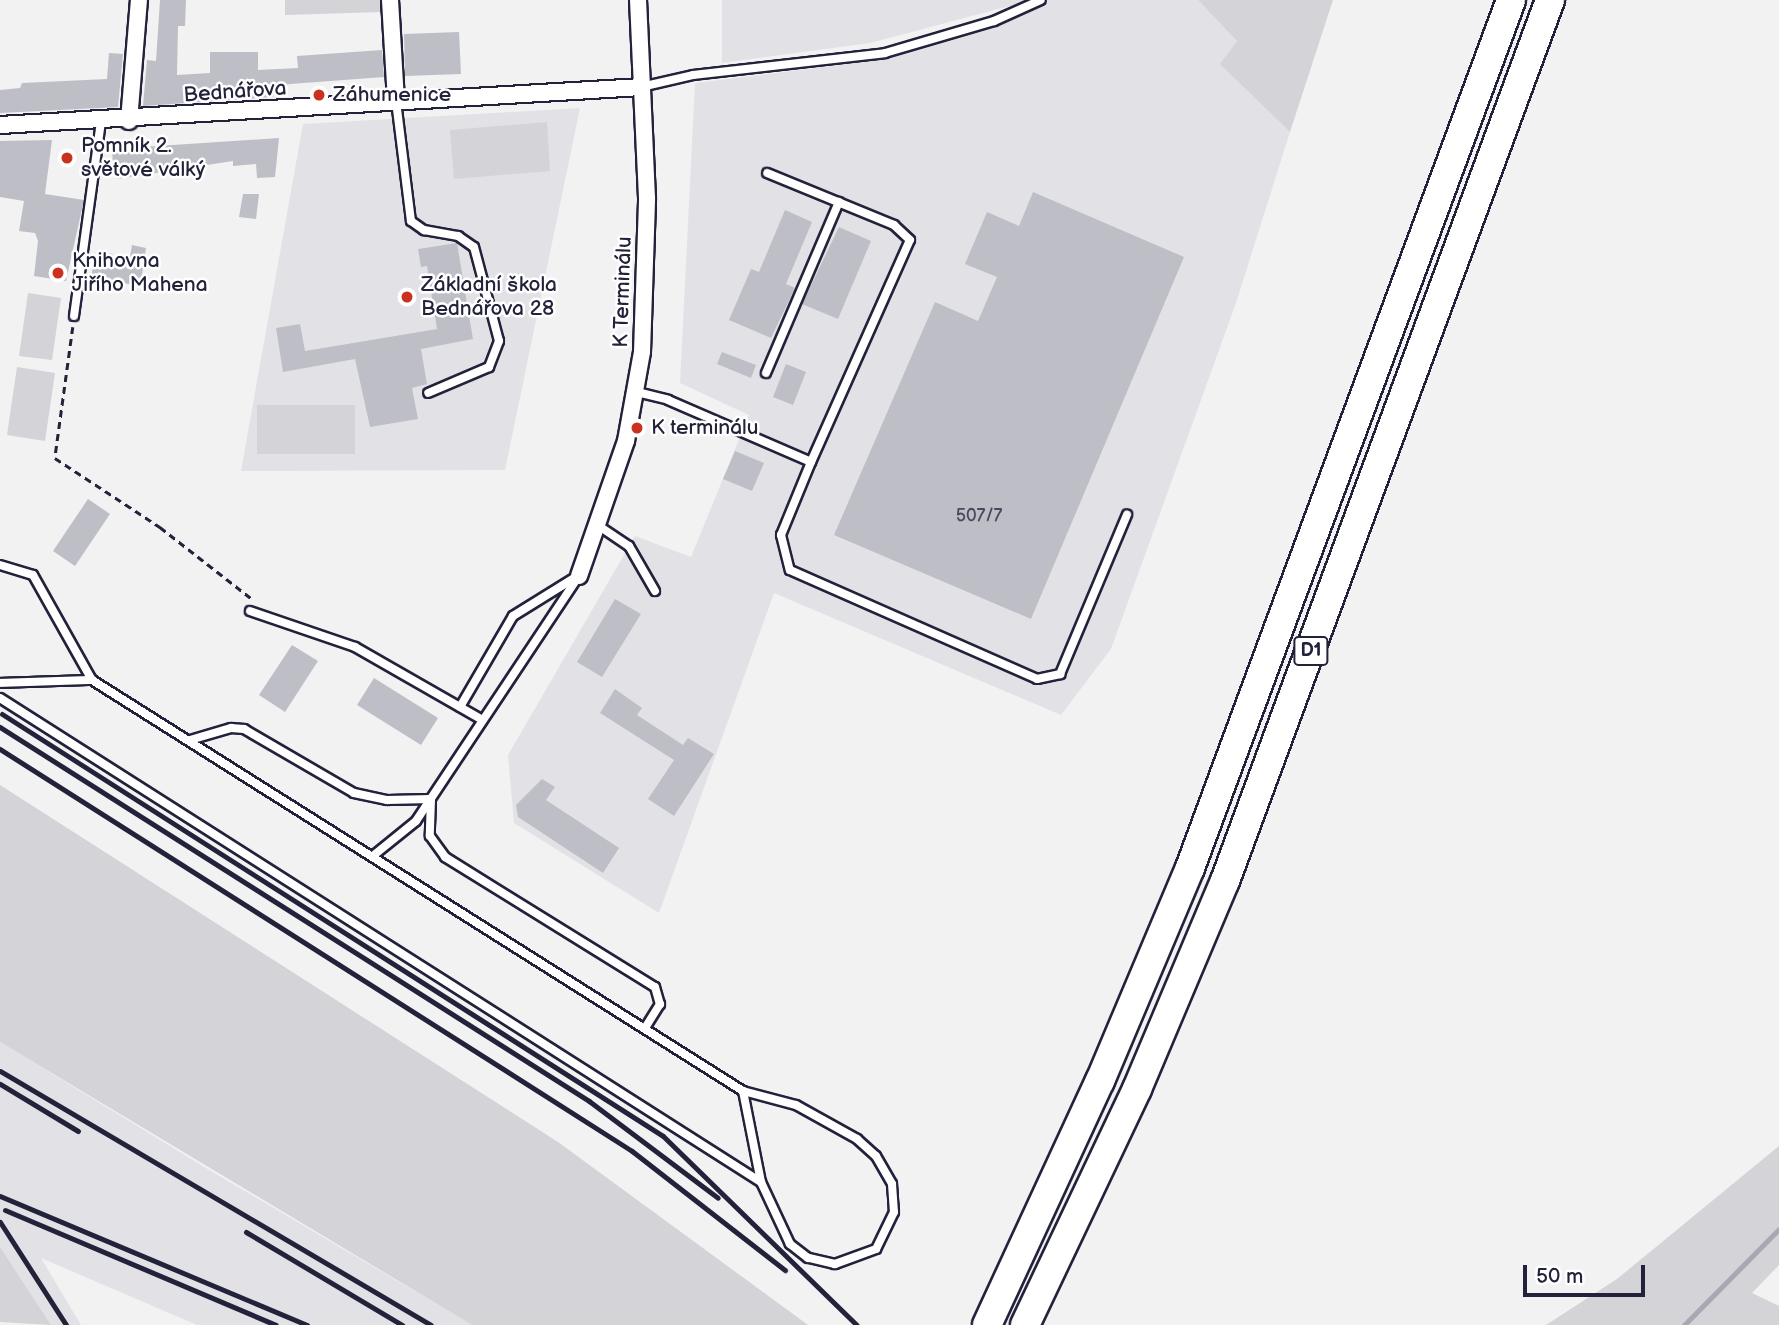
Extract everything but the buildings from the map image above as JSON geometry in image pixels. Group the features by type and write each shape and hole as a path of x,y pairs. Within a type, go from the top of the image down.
{"highway":[{"name":"D1","path":"987,1325 1020,1258 1190,868 1511,0"},
{"name":"D1","path":"1026,1325 1137,1089 1225,881 1550,0"}],"street":[{"path":"129,121 139,0"},
{"path":"390,0 396,101"},
{"name":"K Terminálu","path":"579,576 599,526 636,392 646,261 638,0"},
{"name":"Bednářova","path":"0,125 129,121 396,101 641,87"}],"lane":[{"path":"641,87 693,75 885,53 994,21 1041,0"},
{"path":"396,101 411,221 424,230 458,236 474,247 499,341 489,367 428,393"},
{"path":"74,316 101,122"},
{"path":"766,173 894,225 910,240 781,535 790,570 1037,679 1060,674 1127,515"},
{"path":"766,373 839,202"},
{"path":"636,392 668,400 811,463"},
{"path":"599,526 629,546 655,591"},
{"path":"0,565 33,575 92,680 374,855 743,1091 811,1112 876,1156 892,1184 890,1226 864,1257 835,1264 808,1258 784,1236 761,1182 743,1091"},
{"path":"460,707 513,616 579,576"},
{"path":"374,855 416,821 479,719 503,697 579,576"},
{"path":"250,611 355,647 479,719"},
{"path":"0,683 92,680"},
{"path":"0,698 761,1182"},
{"path":"190,740 231,728 244,729 354,793 387,800 431,799"},
{"path":"431,799 430,836 445,857 655,987 660,1004 645,1028"}],"path":[{"path":"74,316 55,458 160,527 279,621"}],"shaded area":[{"path":"285,0 381,0 381,12 285,15"},
{"path":"722,0 1032,0 870,43 722,63"},
{"path":"1039,0 1198,0 1237,41 1221,64 1290,132 1236,303 1111,649 1061,715 774,593 659,913 514,823 508,755 635,536 691,557 749,415 680,383 695,83 879,60 964,36"},
{"path":"1198,0 1333,0 1290,132 1220,64 1237,41"},
{"name":"Základní škola Bednářova 28","path":"580,108 505,470 241,471 303,124"},
{"path":"547,122 550,171 454,179 450,130"},
{"path":"28,293 61,298 52,360 19,356"},
{"path":"17,367 55,373 45,441 7,435"},
{"path":"257,405 355,405 355,454 257,454"},
{"path":"0,785 558,1142 808,1325 472,1325 0,1042"},
{"path":"0,1042 211,1171 472,1325 197,1325 41,1258 81,1325 51,1325 0,1246"},
{"path":"1779,1146 1779,1265 1752,1293 1779,1306 1779,1325 1546,1325 1617,1279"},
{"path":"1,1248 51,1325 0,1322"}],"waterway":[{"path":"1684,1325 1779,1229"}],"railway":[{"path":"2,714 663,1136 857,1325"},
{"path":"0,727 589,1101 718,1198"},
{"path":"0,749 632,1151 785,1270"},
{"path":"0,1071 431,1325"},
{"path":"0,1084 78,1131"},
{"path":"0,1196 307,1325"},
{"path":"5,1210 276,1325"},
{"path":"0,1222 66,1325"},
{"path":"246,1232 402,1325"}],"place":[{"name":"Záhumenice","path":"319,95"},
{"name":"Pomník 2. světové válký","path":"67,158"},
{"name":"Knihovna Jiřího Mahena","path":"58,273"},
{"name":"Základní škola Bednářova 28","path":"407,297"},
{"name":"K terminálu","path":"637,428"}]}
